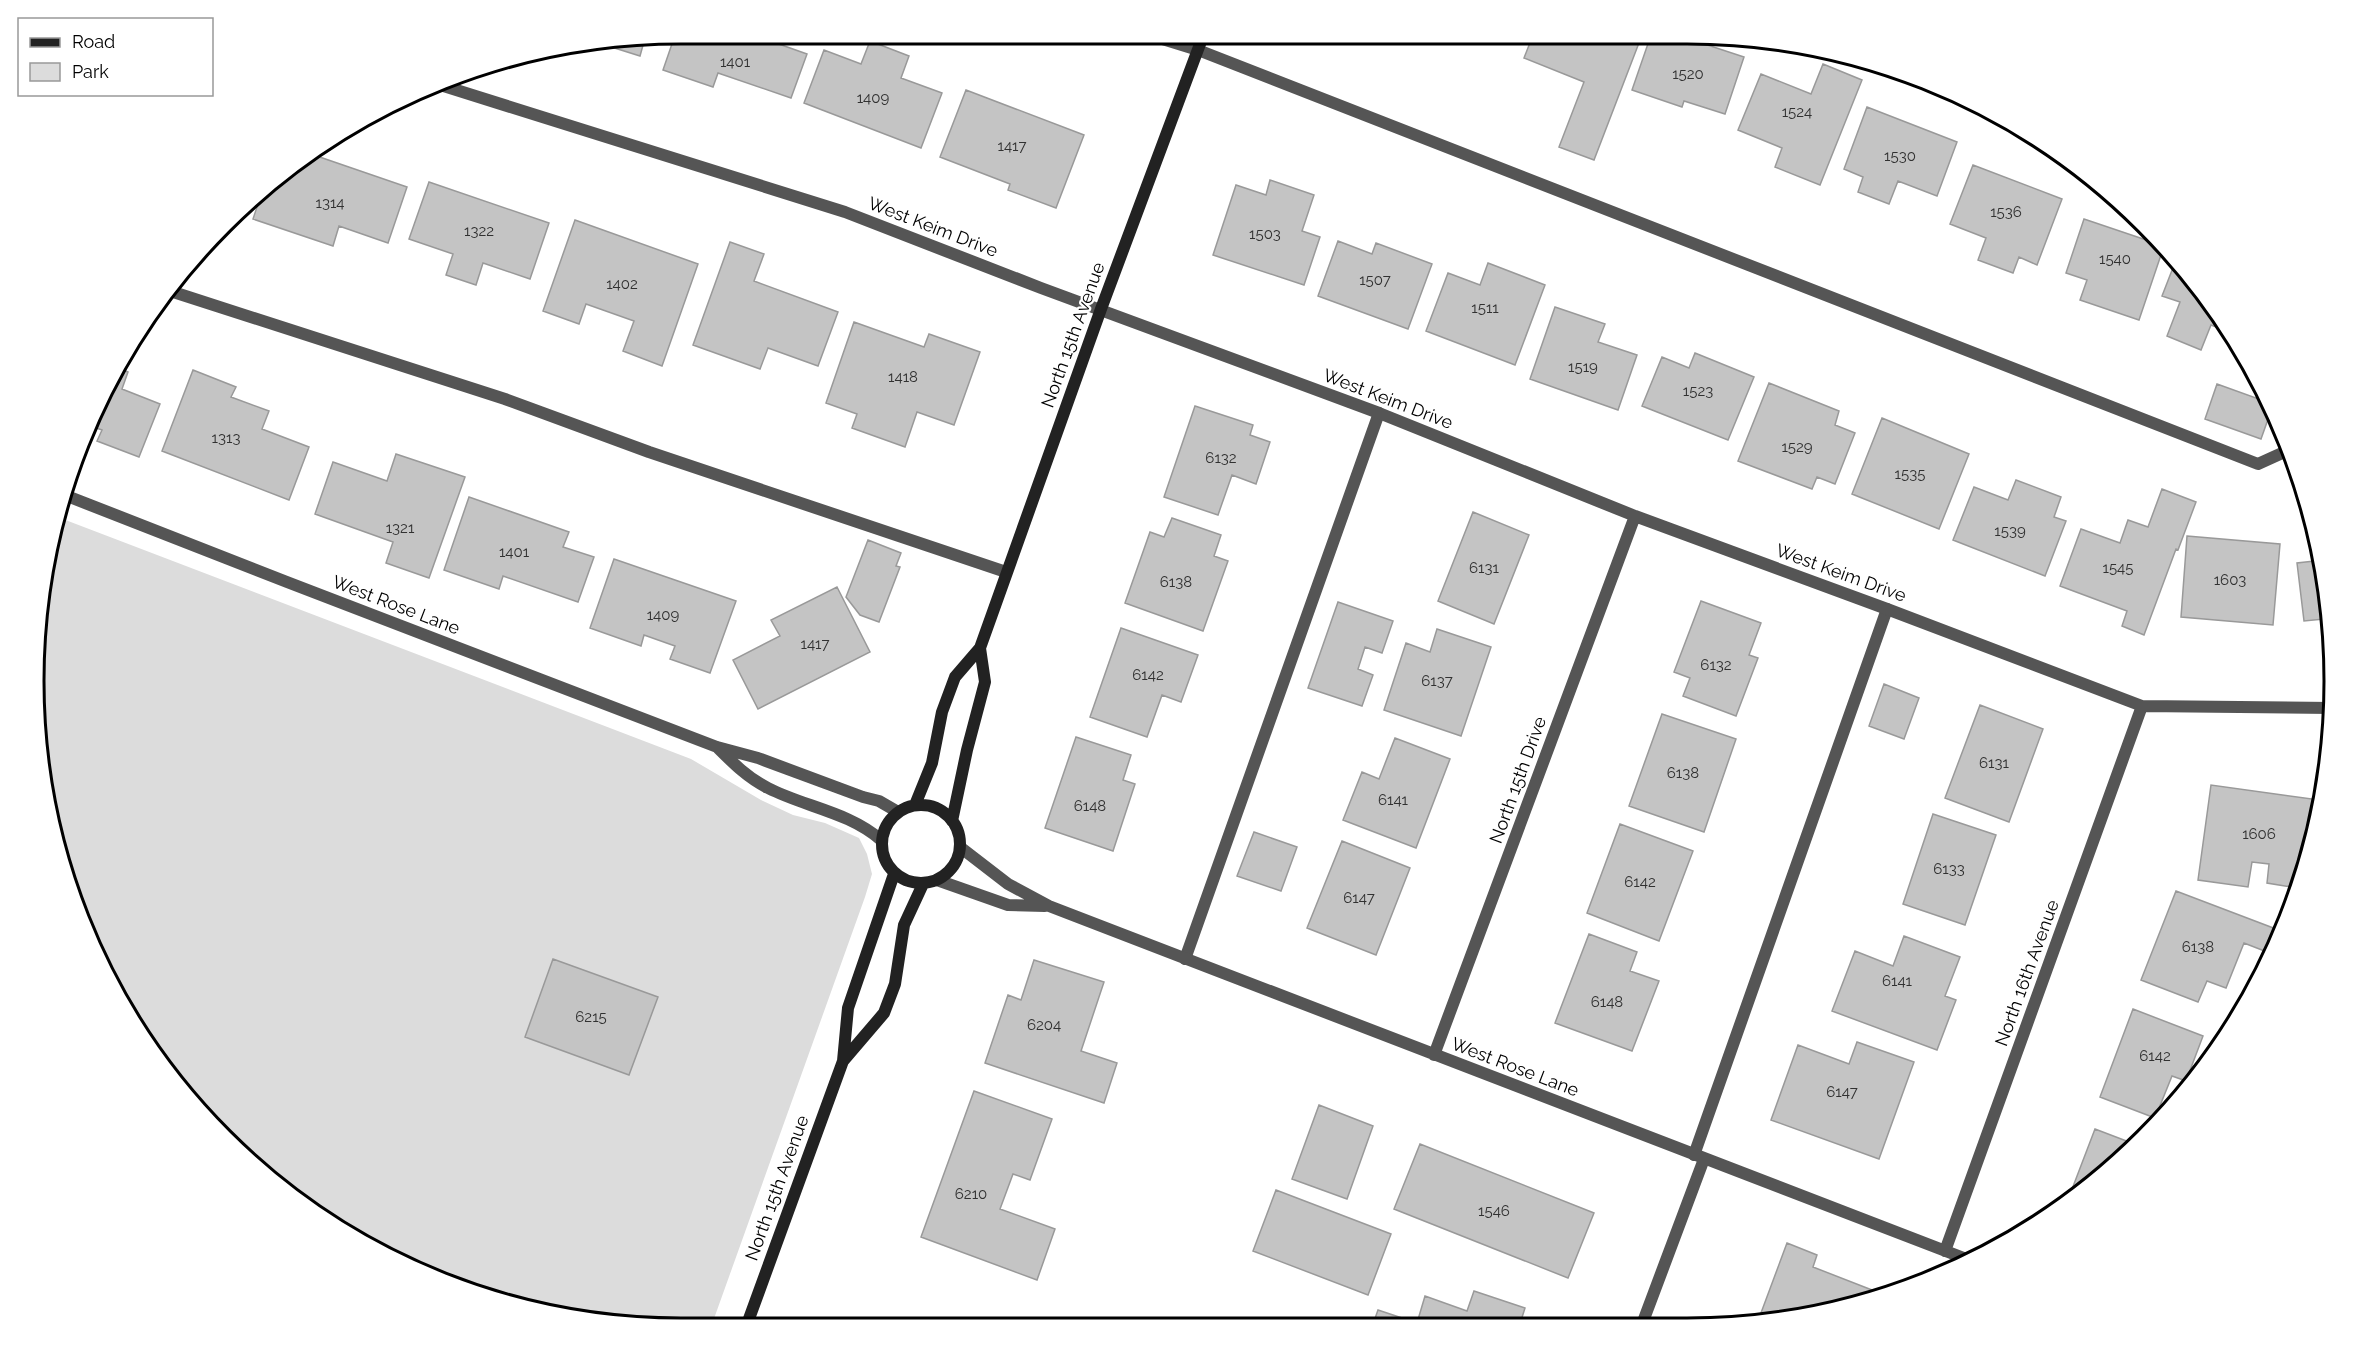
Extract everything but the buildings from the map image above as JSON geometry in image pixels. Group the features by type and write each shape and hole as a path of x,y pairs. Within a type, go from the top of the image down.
{"street":[{"path":"1179,44 2258,464 2282,453"},
{"name":"North 15th Avenue","path":"915,805 932,763 942,712 955,677 980,648 1101,309 1200,44"},
{"name":"West Keim Drive","path":"449,88 845,212 1379,413 1635,516 2142,706 2323,708"},
{"path":"175,292 505,399 649,452 1006,572"},
{"path":"1185,959 1379,413"},
{"name":"West Rose Lane","path":"71,497 717,747 758,758 862,797 879,801 898,812"},
{"name":"North 15th Drive","path":"1434,1055 1635,516"},
{"path":"1644,1318 1887,609"},
{"name":"North 15th Avenue","path":"952,821 985,682 980,648"},
{"name":"North 16th Avenue","path":"1945,1251 2142,706"},
{"name":"West Rose Lane","path":"717,747 742,773 770,789 846,818 869,829 881,840"},
{"path":"915,805 936,808 945,813 957,829 960,847 953,867 937,880 923,884 913,883 894,874 886,864 882,853 881,840 890,820 898,812 915,805"},
{"name":"West Rose Lane","path":"960,847 1008,884 1049,906 1959,1256"},
{"name":"North 15th Avenue","path":"749,1318 843,1061 848,1008 894,874"},
{"name":"West Rose Lane","path":"937,880 1008,905 1049,906"},
{"name":"North 15th Avenue","path":"843,1061 884,1013 895,984 904,925 923,884"}],"green space":[{"path":"64,520 691,759 761,800 793,815 825,823 859,838 867,854 872,874 714,1318 639,1316 556,1305 476,1284 399,1252 362,1232 293,1186 230,1131 175,1068 129,999 109,962 77,885 65,845 49,764 45,722 45,639 49,597"}]}
